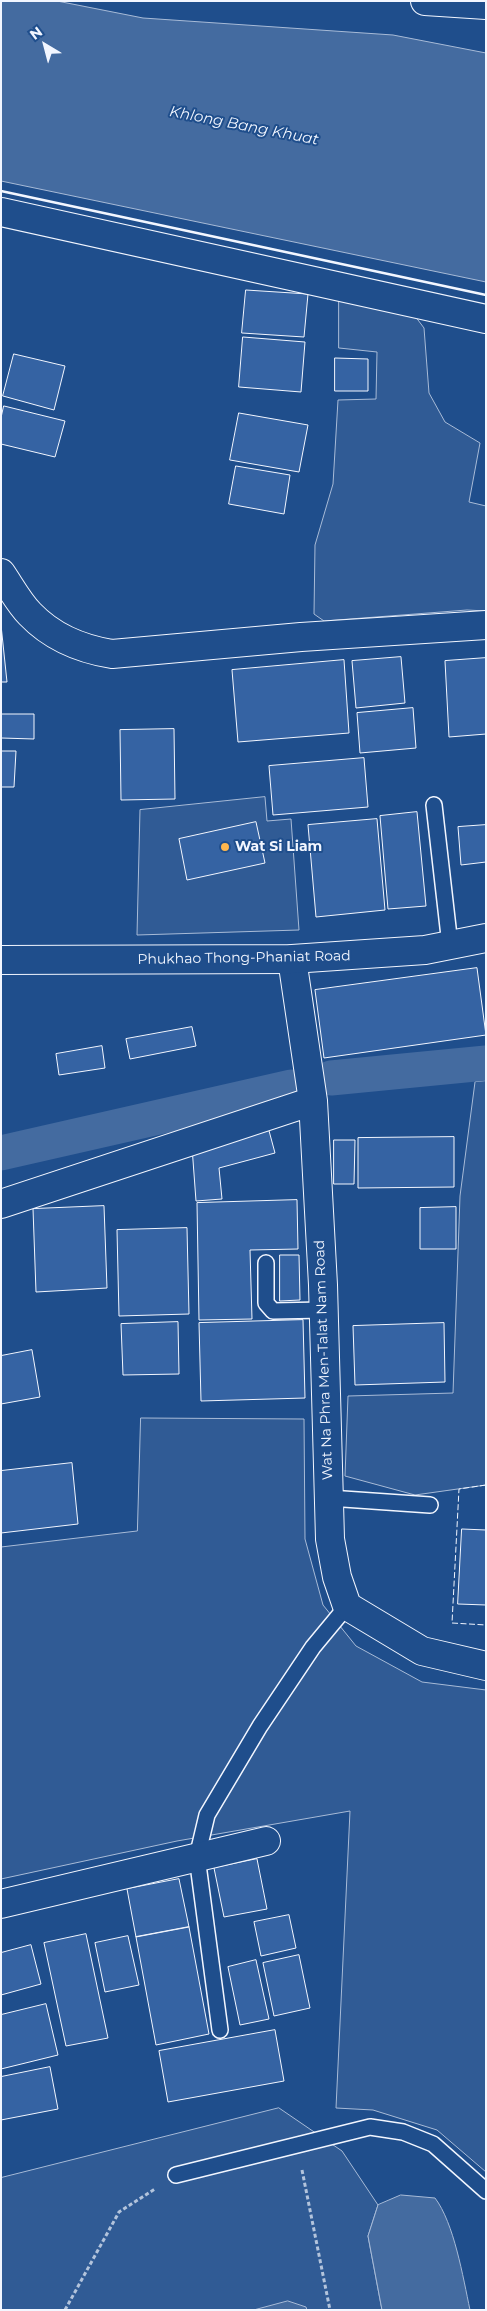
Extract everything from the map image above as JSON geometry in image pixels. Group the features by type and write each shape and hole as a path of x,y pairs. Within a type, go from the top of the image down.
{"street":[{"path":"425,1 486,5"},
{"path":"1,212 486,319"},
{"path":"1,573 29,614 54,636 99,652 112,654 301,637 486,625"},
{"name":"Phukhao Thong-Phaniat Road","path":"1,960 292,960 425,950 486,938"},
{"name":"Wat Na Phra Men-Talat Nam Road","path":"292,960 313,1101 323,1310 330,1538 337,1577 347,1606"},
{"path":"1,1204 313,1101"},
{"path":"347,1606 422,1651 486,1666"},
{"path":"1,1904 266,1841"}],"lane":[{"path":"434,805 450,945"},
{"path":"266,1263 266,1303 268,1308 272,1311 323,1310"},
{"path":"329,1498 430,1505"},
{"path":"220,2030 197,1857 207,1815 260,1726 313,1646 347,1606"},
{"path":"176,2175 370,2127 403,2132 433,2144 486,2191"}],"path":[{"path":"297,2145 330,2310"},
{"path":"65,2310 119,2212 176,2175"}],"shaded area":[{"path":"339,294 412,312 424,328 429,393 445,422 480,443 469,502 486,506 486,611 467,610 324,621 314,614 315,545 333,484 338,400 376,399 377,352 339,348"},
{"path":"265,797 267,821 291,819 299,930 137,935 140,810"},
{"path":"486,1081 486,1485 415,1495 345,1476 348,1396 453,1393 460,1196 475,1082"},
{"path":"141,1418 304,1419 305,1539 323,1605 356,1646 422,1682 486,1690 486,2172 437,2130 373,2110 336,2108 350,1811 177,1841 1,1879 1,1547 137,1531"},
{"path":"279,2108 342,2151 378,2205 368,2236 382,2310 1,2310 1,2178"}],"water":[{"name":"Khlong Bang Khuat","path":"1,1 57,1 143,18 393,35 486,53 486,282 1,181"},
{"path":"401,2195 435,2198 442,2209 453,2236 470,2310 382,2310 368,2236 378,2205"},
{"path":"288,2301 306,2307 307,2310 254,2310"}],"building":[{"path":"246,290 308,294 304,337 242,333"},
{"path":"243,337 305,342 301,392 239,387"},
{"path":"14,354 65,366 54,410 3,396"},
{"path":"335,358 368,359 368,391 335,391"},
{"path":"4,406 65,421 55,457 1,444 1,418"},
{"path":"239,413 308,425 299,472 230,460"},
{"path":"236,466 290,475 284,514 229,504"},
{"path":"1,625 7,682 1,682"},
{"path":"401,657 405,703 356,708 352,661"},
{"path":"486,658 486,734 449,737 445,661"},
{"path":"344,660 349,733 238,742 232,670"},
{"path":"413,708 416,748 360,753 357,713"},
{"path":"1,714 34,714 34,739 1,738"},
{"path":"174,729 175,799 121,800 120,730"},
{"path":"1,751 16,751 14,787 1,787"},
{"path":"364,758 368,807 273,815 269,766"},
{"path":"417,812 426,906 388,909 380,816"},
{"path":"377,819 385,910 316,917 308,825"},
{"path":"256,822 265,863 187,880 179,839"},
{"path":"486,825 486,862 461,865 458,827"},
{"path":"477,968 486,1035 324,1058 315,990"},
{"path":"192,1027 196,1046 130,1059 126,1039"},
{"path":"102,1046 105,1068 59,1075 56,1054"},
{"path":"268,1127 275,1153 219,1168 222,1199 196,1201 192,1147"},
{"path":"454,1137 454,1187 358,1188 358,1138"},
{"path":"334,1140 355,1140 354,1184 334,1184"},
{"path":"297,1200 298,1249 250,1250 252,1319 199,1320 197,1203"},
{"path":"104,1206 107,1288 36,1292 33,1209"},
{"path":"456,1207 456,1249 420,1249 420,1208"},
{"path":"187,1228 189,1314 119,1316 117,1230"},
{"path":"280,1255 299,1255 300,1300 280,1301"},
{"path":"303,1320 305,1398 201,1401 199,1323"},
{"path":"178,1322 179,1374 123,1375 121,1324"},
{"path":"444,1323 445,1382 355,1385 353,1326"},
{"path":"32,1350 40,1397 1,1404 1,1356"},
{"path":"72,1463 78,1524 1,1533 1,1471"},
{"path":"462,1529 486,1530 486,1605 458,1604"},
{"path":"257,1859 267,1909 224,1917 214,1868"},
{"path":"179,1879 189,1927 136,1937 127,1889"},
{"path":"289,1915 296,1948 261,1956 254,1922"},
{"path":"189,1927 209,2034 156,2045 136,1937"},
{"path":"86,1934 108,2038 66,2046 44,1943"},
{"path":"128,1936 139,1985 105,1992 95,1943"},
{"path":"31,1945 41,1984 1,1995 1,1953"},
{"path":"299,1955 310,2008 274,2016 263,1963"},
{"path":"256,1960 269,2019 240,2025 228,1967"},
{"path":"46,2004 58,2055 1,2069 1,2015"},
{"path":"275,2030 284,2081 168,2102 159,2051"},
{"path":"50,2067 58,2109 1,2120 1,2077"}],"waterway":[{"path":"331,1078 486,1063"},
{"path":"1,1153 291,1087"}],"fence":[{"path":"486,1485 459,1489 452,1623 486,1625"}],"wall":[{"path":"1,191 486,295"}],"place":[{"name":"Wat Si Liam","path":"225,847"}]}
